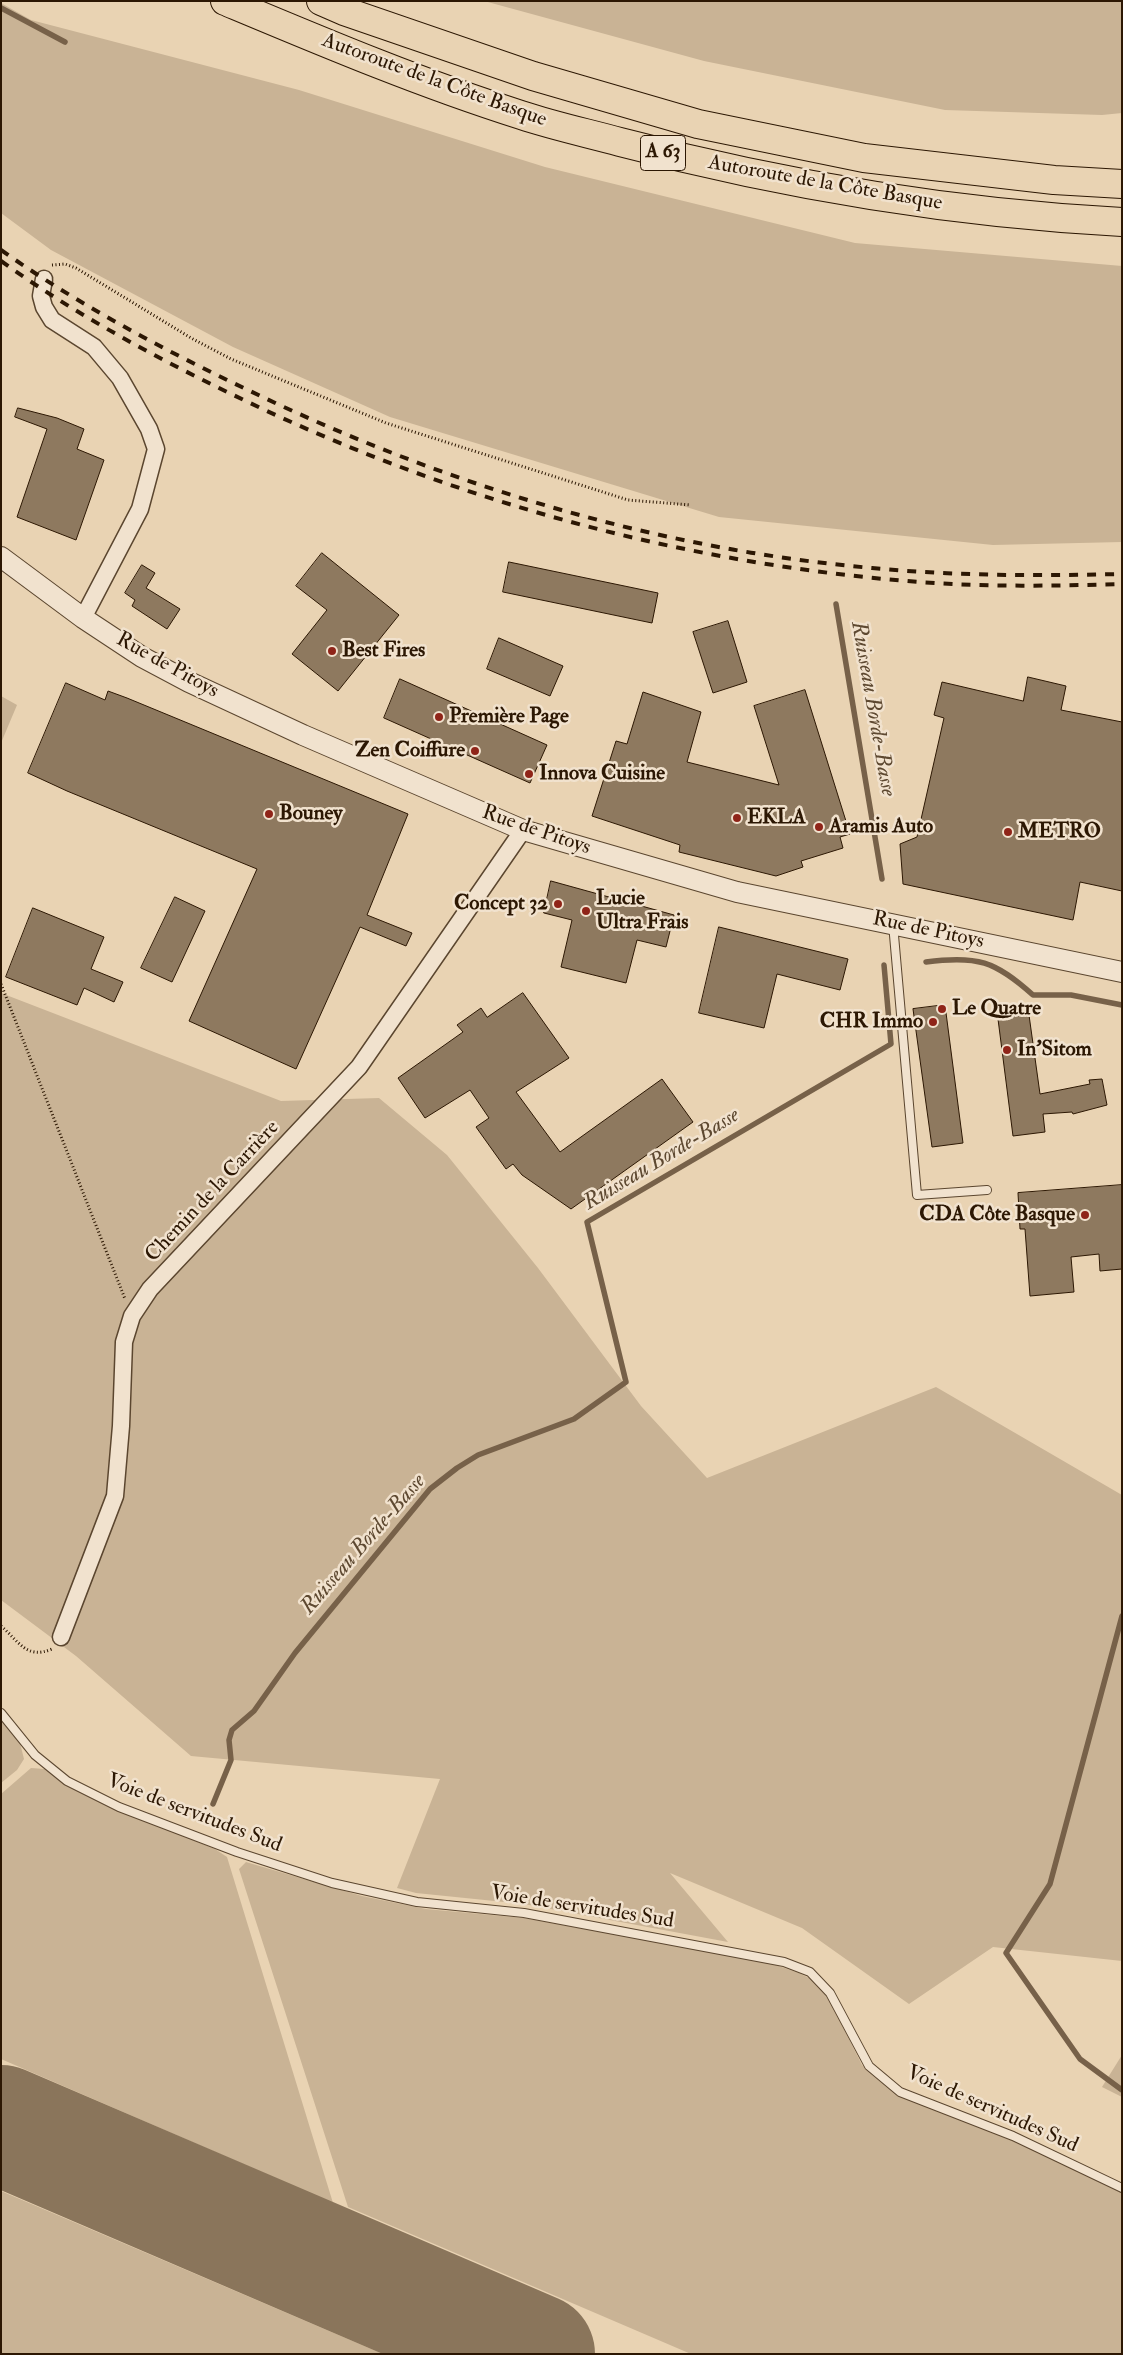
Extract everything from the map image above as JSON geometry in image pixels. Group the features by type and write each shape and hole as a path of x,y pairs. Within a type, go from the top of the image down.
{"highway":[{"name":"Autoroute de la Côte Basque","path":"225,1 361,59 522,116 695,162 862,195 1040,217 1122,222"},
{"name":"Autoroute de la Côte Basque","path":"321,1 344,11 532,76 698,124 864,158 1054,180 1122,184"}],"street":[{"path":"44,279 41,296 44,307 52,320 94,347 120,378 149,429 156,449 140,509 83,618"},
{"name":"Rue de Pitoys","path":"1,558 83,618 142,657 189,682 302,735 523,830 737,892 1122,972"},
{"name":"Chemin de la Carrière","path":"61,1637 114,1496 121,1426 124,1342 132,1316 150,1290 359,1067 523,830"}],"lane":[{"path":"893,923 916,1195 988,1190"},
{"name":"Voie de servitudes Sud","path":"1,1712 35,1756 67,1781 119,1807 237,1852 324,1880 417,1902 524,1913 765,1958 784,1962 810,1972 830,1992 869,2066 900,2092 1013,2136 1122,2188"}],"path":[{"path":"44,279 52,265 65,264 76,268 191,338 231,359 386,423 628,500 691,505"},
{"path":"1,984 132,1316"},
{"path":"1,1626 26,1650 40,1654 51,1649 61,1637"}],"shaded area":[{"path":"484,1 1122,1 1122,113 1102,115 945,110 704,61"},
{"path":"1,3 31,20 299,90 545,167 855,243 1122,266 1122,542 993,545 719,517 390,417 233,347 51,250 1,213"},
{"path":"1,696 17,705 1,743"},
{"path":"1,993 281,1101 379,1098 447,1155 538,1268 641,1406 707,1478 936,1387 1122,1495 1122,1961 993,1947 909,2004 802,1928 670,1873 728,1942 524,1904 416,1893 397,1888 440,1779 191,1756 76,1656 1,1600"},
{"path":"1,1717 20,1743 24,1759 17,1770 1,1783"},
{"path":"31,1768 45,1769 72,1788 116,1809 215,1849 227,1857 333,2203 1,2059 1,1794"},
{"path":"246,1862 362,1896 426,1909 524,1918 770,1963 815,1981 828,1997 862,2065 900,2096 1008,2137 1122,2193 1122,2354 691,2354 348,2207 239,1869"},
{"path":"1122,2055 1122,2097 1102,2087"},
{"path":"1,2191 383,2354 1,2354"}],"building":[{"path":"18,408 57,418 84,429 77,449 104,460 76,540 17,517 47,429 15,417"},
{"path":"322,553 399,615 338,691 292,654 327,610 296,586"},
{"path":"509,562 658,593 652,623 503,592"},
{"path":"142,565 155,573 146,588 180,609 167,629 132,606 135,600 125,593"},
{"path":"728,621 747,682 713,693 693,632"},
{"path":"499,638 563,666 550,696 487,669"},
{"path":"1028,677 1066,686 1061,710 1122,722 1122,891 1080,882 1073,920 903,884 900,844 917,837 944,718 934,715 942,682 1023,701"},
{"path":"400,679 547,745 530,783 384,718"},
{"path":"66,683 105,700 108,691 127,698 408,814 367,915 412,933 406,946 360,927 296,1069 189,1021 257,869 67,791 28,773"},
{"path":"805,690 850,834 840,837 843,848 801,861 803,867 776,876 679,852 680,845 592,816 616,741 627,744 643,692 701,712 687,762 779,785 754,706"},
{"path":"551,881 674,915 666,947 637,940 626,983 561,967 572,920 544,913"},
{"path":"175,897 205,911 172,982 141,968"},
{"path":"33,908 104,937 91,969 123,982 114,1002 84,988 77,1005 6,977"},
{"path":"719,927 848,959 840,990 777,974 764,1028 699,1013"},
{"path":"523,993 569,1058 516,1092 560,1152 662,1079 693,1122 571,1209 522,1175 513,1164 506,1169 476,1127 489,1118 470,1090 425,1118 398,1078 463,1032 457,1025 481,1008 487,1017"},
{"path":"945,1005 963,1143 932,1147 913,1009"},
{"path":"1029,1015 1040,1094 1090,1084 1089,1080 1102,1079 1107,1105 1073,1114 1072,1112 1043,1114 1045,1132 1013,1136 998,1019"},
{"path":"1122,1185 1122,1269 1100,1271 1099,1254 1071,1257 1074,1292 1030,1296 1025,1229 1020,1229 1018,1193"}],"waterway":[{"path":"1,8 65,42"},
{"name":"Ruisseau Borde-Basse","path":"836,604 882,879"},
{"path":"926,962 959,959 972,960 996,968 1033,995 1071,995 1122,1005"},
{"name":"Ruisseau Borde-Basse","path":"213,1804 231,1760 229,1740 232,1730 254,1711 295,1653 430,1489 457,1468 478,1455 574,1419 626,1382 587,1222 891,1044 884,965"},
{"path":"1122,1616 1050,1884 1006,1953 1080,2059 1122,2090"}],"runway":[{"path":"1,2125 535,2354"}],"railway":[{"path":"1,250 122,326 250,391 324,425 399,456 553,508 711,546 791,559 934,573 1122,574"},
{"path":"1,261 61,301 122,338 250,403 329,439 410,471 493,499 576,523 660,544 832,573 970,585 1122,584"}],"place":[{"name":"Best Fires","path":"332,651"},
{"name":"Première Page","path":"439,717"},
{"name":"Zen Coiffure","path":"475,751"},
{"name":"Innova Cuisine","path":"529,774"},
{"name":"Bouney","path":"269,814"},
{"name":"EKLA","path":"737,818"},
{"name":"Aramis Auto","path":"819,827"},
{"name":"METRO","path":"1008,832"},
{"name":"Concept 32","path":"558,904"},
{"name":"Lucie Ultra Frais","path":"586,911"},
{"name":"Le Quatre","path":"942,1009"},
{"name":"CHR Immo","path":"933,1022"},
{"name":"In'Sitom","path":"1007,1050"},
{"name":"CDA Côte Basque","path":"1085,1215"}]}
